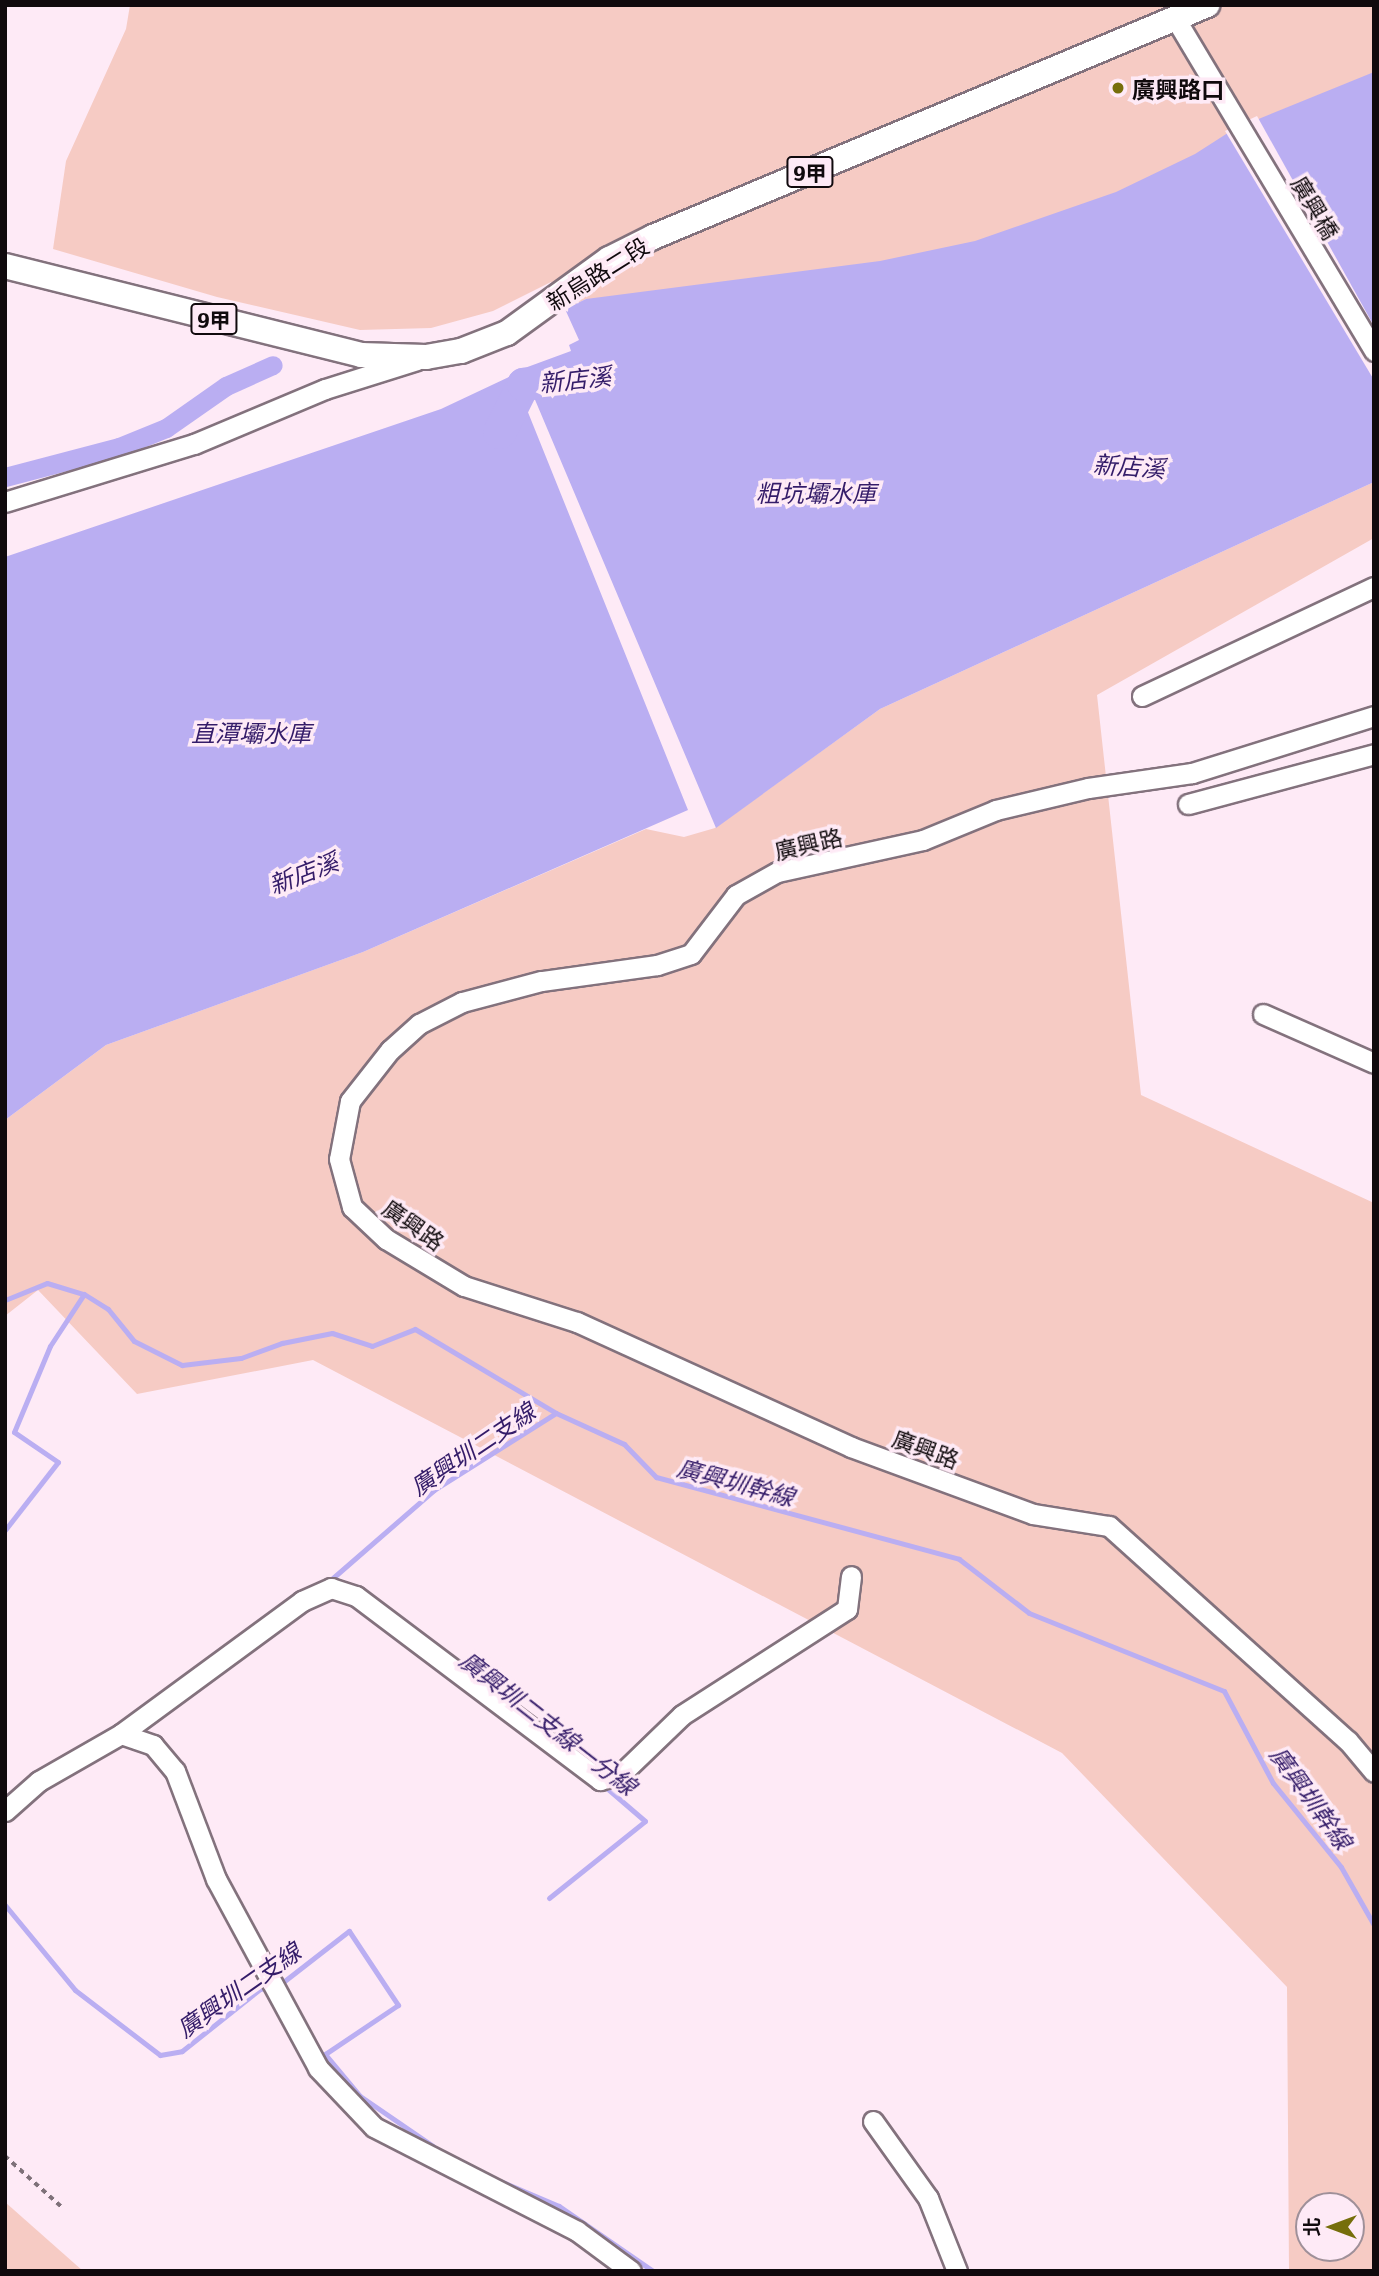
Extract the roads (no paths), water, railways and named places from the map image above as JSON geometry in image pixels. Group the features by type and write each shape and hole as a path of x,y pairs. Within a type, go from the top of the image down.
{"main road":[{"name":"新烏路二段","path":"5,265 361,355 426,357 461,351 507,332 609,259 653,237 1207,5"}],"street":[{"name":"廣興橋","path":"1175,18 1374,351"},
{"path":"5,502 194,444 325,389 426,357"},
{"path":"1142,696 1374,587"},
{"name":"廣興路","path":"1374,716 1192,773 1088,788 1009,806 923,840 777,872 736,895 691,954 657,965 541,981 462,1002 419,1024 390,1050 350,1101 339,1159 352,1207 386,1239 464,1286 577,1322 851,1447 1033,1514 1109,1526 1348,1741 1374,1772"},
{"path":"1188,804 1374,754"},
{"path":"1263,1014 1374,1063"},
{"path":"5,1811 39,1781 121,1734 302,1601 331,1588 356,1596 600,1780 622,1773 682,1715 847,1609 851,1576"},
{"path":"121,1734 153,1745 175,1771 216,1879 318,2068 374,2127 577,2231 631,2271"},
{"path":"873,2121 929,2198 957,2271"}],"water":[{"name":"粗坑壩水庫","path":"1374,72 1374,482 880,709 716,828 522,369 571,351 569,345 579,340 565,309 586,299 880,261 975,241 1116,192 1195,154 1234,129"},
{"name":"直潭壩水庫","path":"513,375 688,810 363,952 106,1045 5,1120 5,557 441,409"}],"waterway":[{"path":"5,477 119,447 166,428 226,386 273,365"},
{"name":"新店溪","path":"499,432 523,384 572,378"},
{"name":"廣興圳幹線","path":"5,1300 47,1283 84,1294 108,1309 134,1341 182,1365 241,1358 282,1343 332,1333 372,1346 415,1329 556,1413 624,1444 656,1477 959,1559 1029,1613 1224,1691 1273,1783 1341,1867 1374,1925"},
{"path":"5,1530 58,1462 14,1432 50,1346 84,1294"},
{"name":"廣興圳二支線","path":"327,1583 434,1490 556,1413"},
{"name":"廣興圳二支線一分線","path":"549,1898 645,1821 603,1785"},
{"name":"廣興圳二支線","path":"5,1905 75,1990 160,2055 182,2051 260,1989 268,1987"},
{"name":"廣興圳二支線","path":"278,1986 349,1931 398,2005 325,2054 360,2096 433,2146"},
{"name":"廣興圳二支線","path":"500,2181 559,2206 653,2271"}],"place":[{"name":"廣興路口","path":"1118,88"}]}
